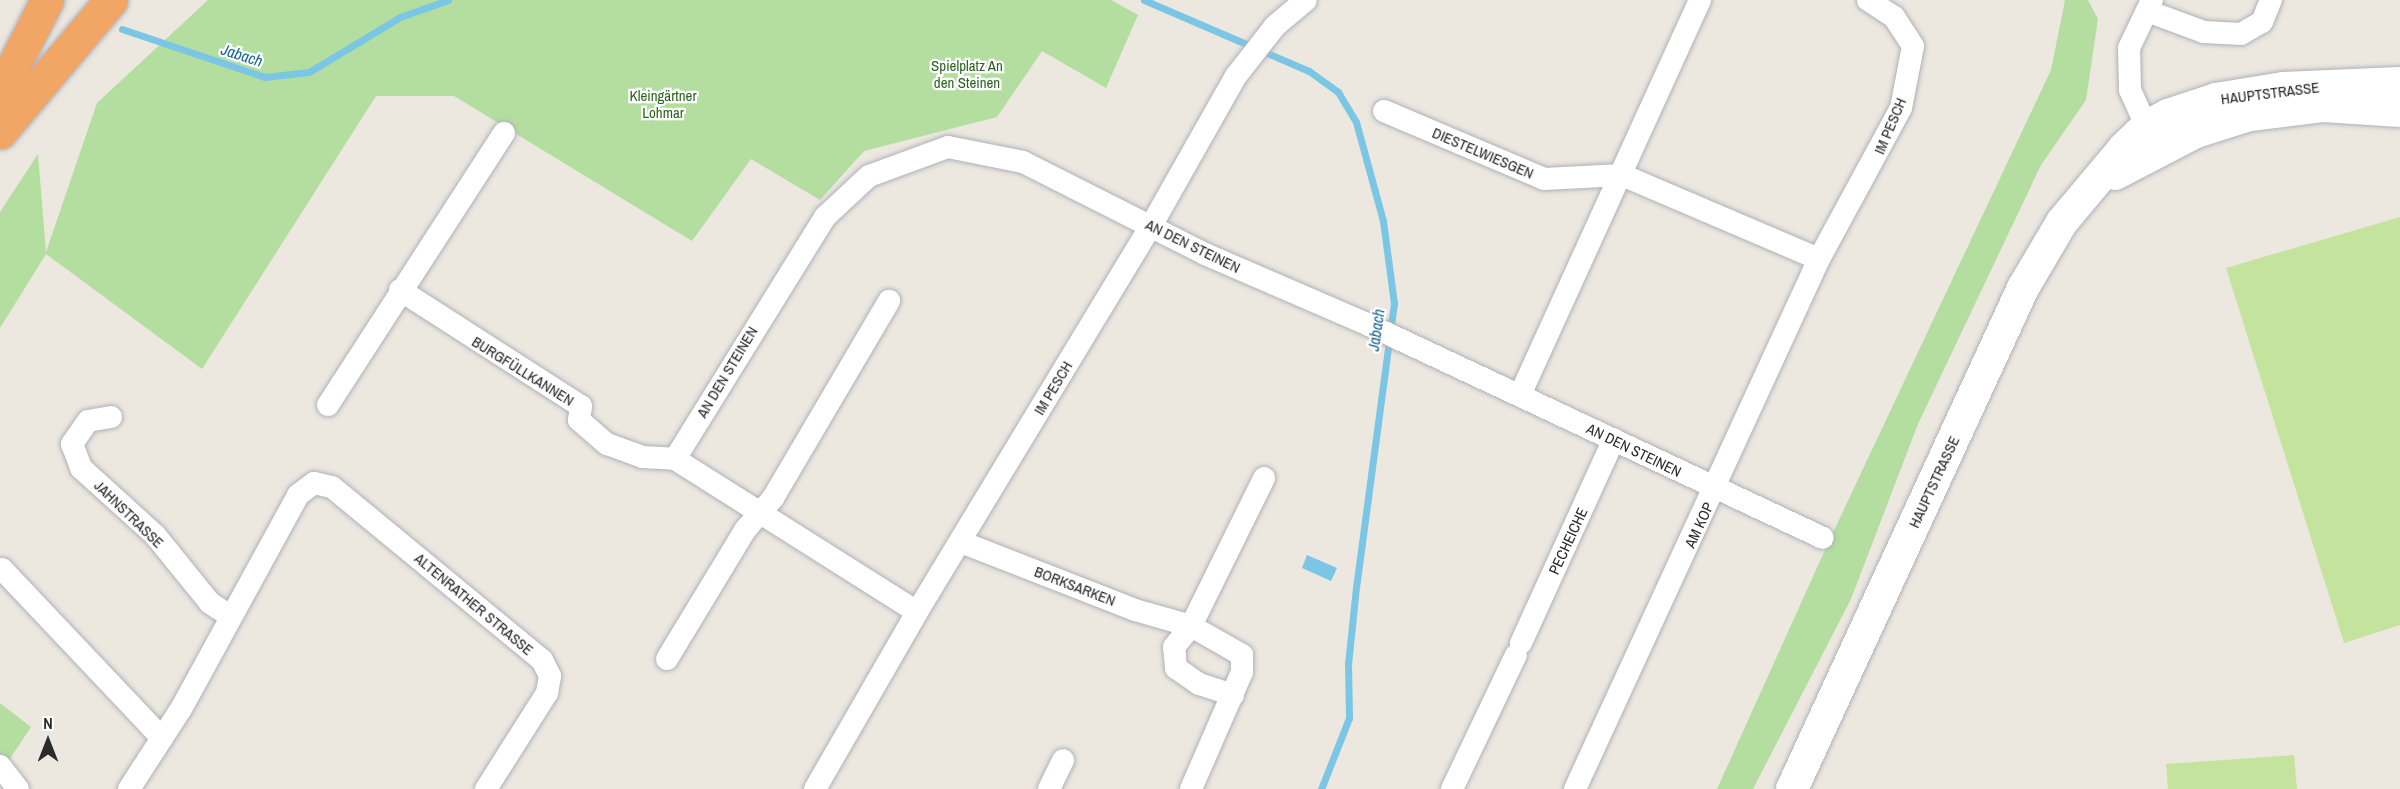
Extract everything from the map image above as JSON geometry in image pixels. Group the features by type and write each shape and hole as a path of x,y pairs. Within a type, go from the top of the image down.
{"highway":[{"path":"0,92 47,0"},
{"path":"0,132 111,0"}],"main road":[{"name":"HAUPTSTRASSE","path":"1792,789 2023,288 2062,222 2094,186 2188,107 2246,93 2400,83"},
{"name":"HAUPTSTRASSE","path":"2152,138 2286,109 2400,111"}],"street":[{"name":"IM PESCH","path":"815,789 917,612 1151,226 1248,60 1265,38 1306,0"},
{"path":"1520,395 1700,0"},
{"name":"IM PESCH","path":"1819,259 1901,108 1911,65 1913,46 1905,29 1868,0"},
{"path":"2152,138 2130,90 2129,48 2150,5 2204,32 2241,34 2262,22 2271,0"},
{"name":"DIESTELWIESGEN","path":"1384,111 1544,179 1622,175 1819,259"},
{"path":"328,405 400,290 504,133"},
{"name":"AN DEN STEINEN","path":"675,459 825,217 869,176 948,147 1023,162 1151,226 1520,395 1715,490 1823,538"},
{"name":"AM KOP","path":"1575,789 1715,490 1819,259"},
{"name":"BURGFÜLLKANNEN","path":"400,290 581,406 579,420 607,444 642,457 675,459 917,612"},
{"path":"668,659 745,530 761,514 889,301"},
{"name":"JAHNSTRASSE","path":"111,417 88,421 72,444 81,468 155,535 210,603 230,616"},
{"name":"PECHEICHE","path":"1452,789 1614,440"},
{"path":"1233,695 1199,684 1176,668 1174,647 1191,626 1263,478"},
{"name":"ALTENRATHER STRASSE","path":"230,616 298,495 314,483 332,487 542,660 550,676 548,693 486,789"},
{"name":"BORKSARKEN","path":"961,542 1135,610 1191,626 1242,655 1242,672 1191,789"},
{"path":"2,569 162,738"},
{"path":"129,789 162,738 230,616"},
{"path":"1049,789 1063,760"},
{"path":"0,766 18,789"}],"green space":[{"name":"Kleingärtner Lohmar","path":"208,0 1111,0 1138,15 1106,88 1042,51 997,117 864,151 820,200 751,159 692,241 454,96 376,96 202,369 46,254 0,328 0,212 38,154 46,252 97,103"},
{"path":"2065,0 2088,0 2098,19 2086,100 2041,165 1918,424 1851,599 1753,789 1717,789 1829,541 2051,70"},
{"path":"2400,217 2400,625 2344,643 2226,268"},
{"path":"0,703 31,727 7,763 0,757"},
{"path":"2294,755 2297,789 2168,789 2166,764"}],"water":[{"path":"1307,555 1337,568 1331,581 1302,568"}],"waterway":[{"name":"Jabach","path":"122,29 265,77 309,72 400,17 448,0"},
{"name":"Jabach","path":"1144,0 1309,71 1338,92 1356,122 1383,221 1394,303 1356,587 1348,664 1349,718 1321,789"}],"park label":[{"name":"Spielplatz An den Steinen","path":"967,74"}]}
